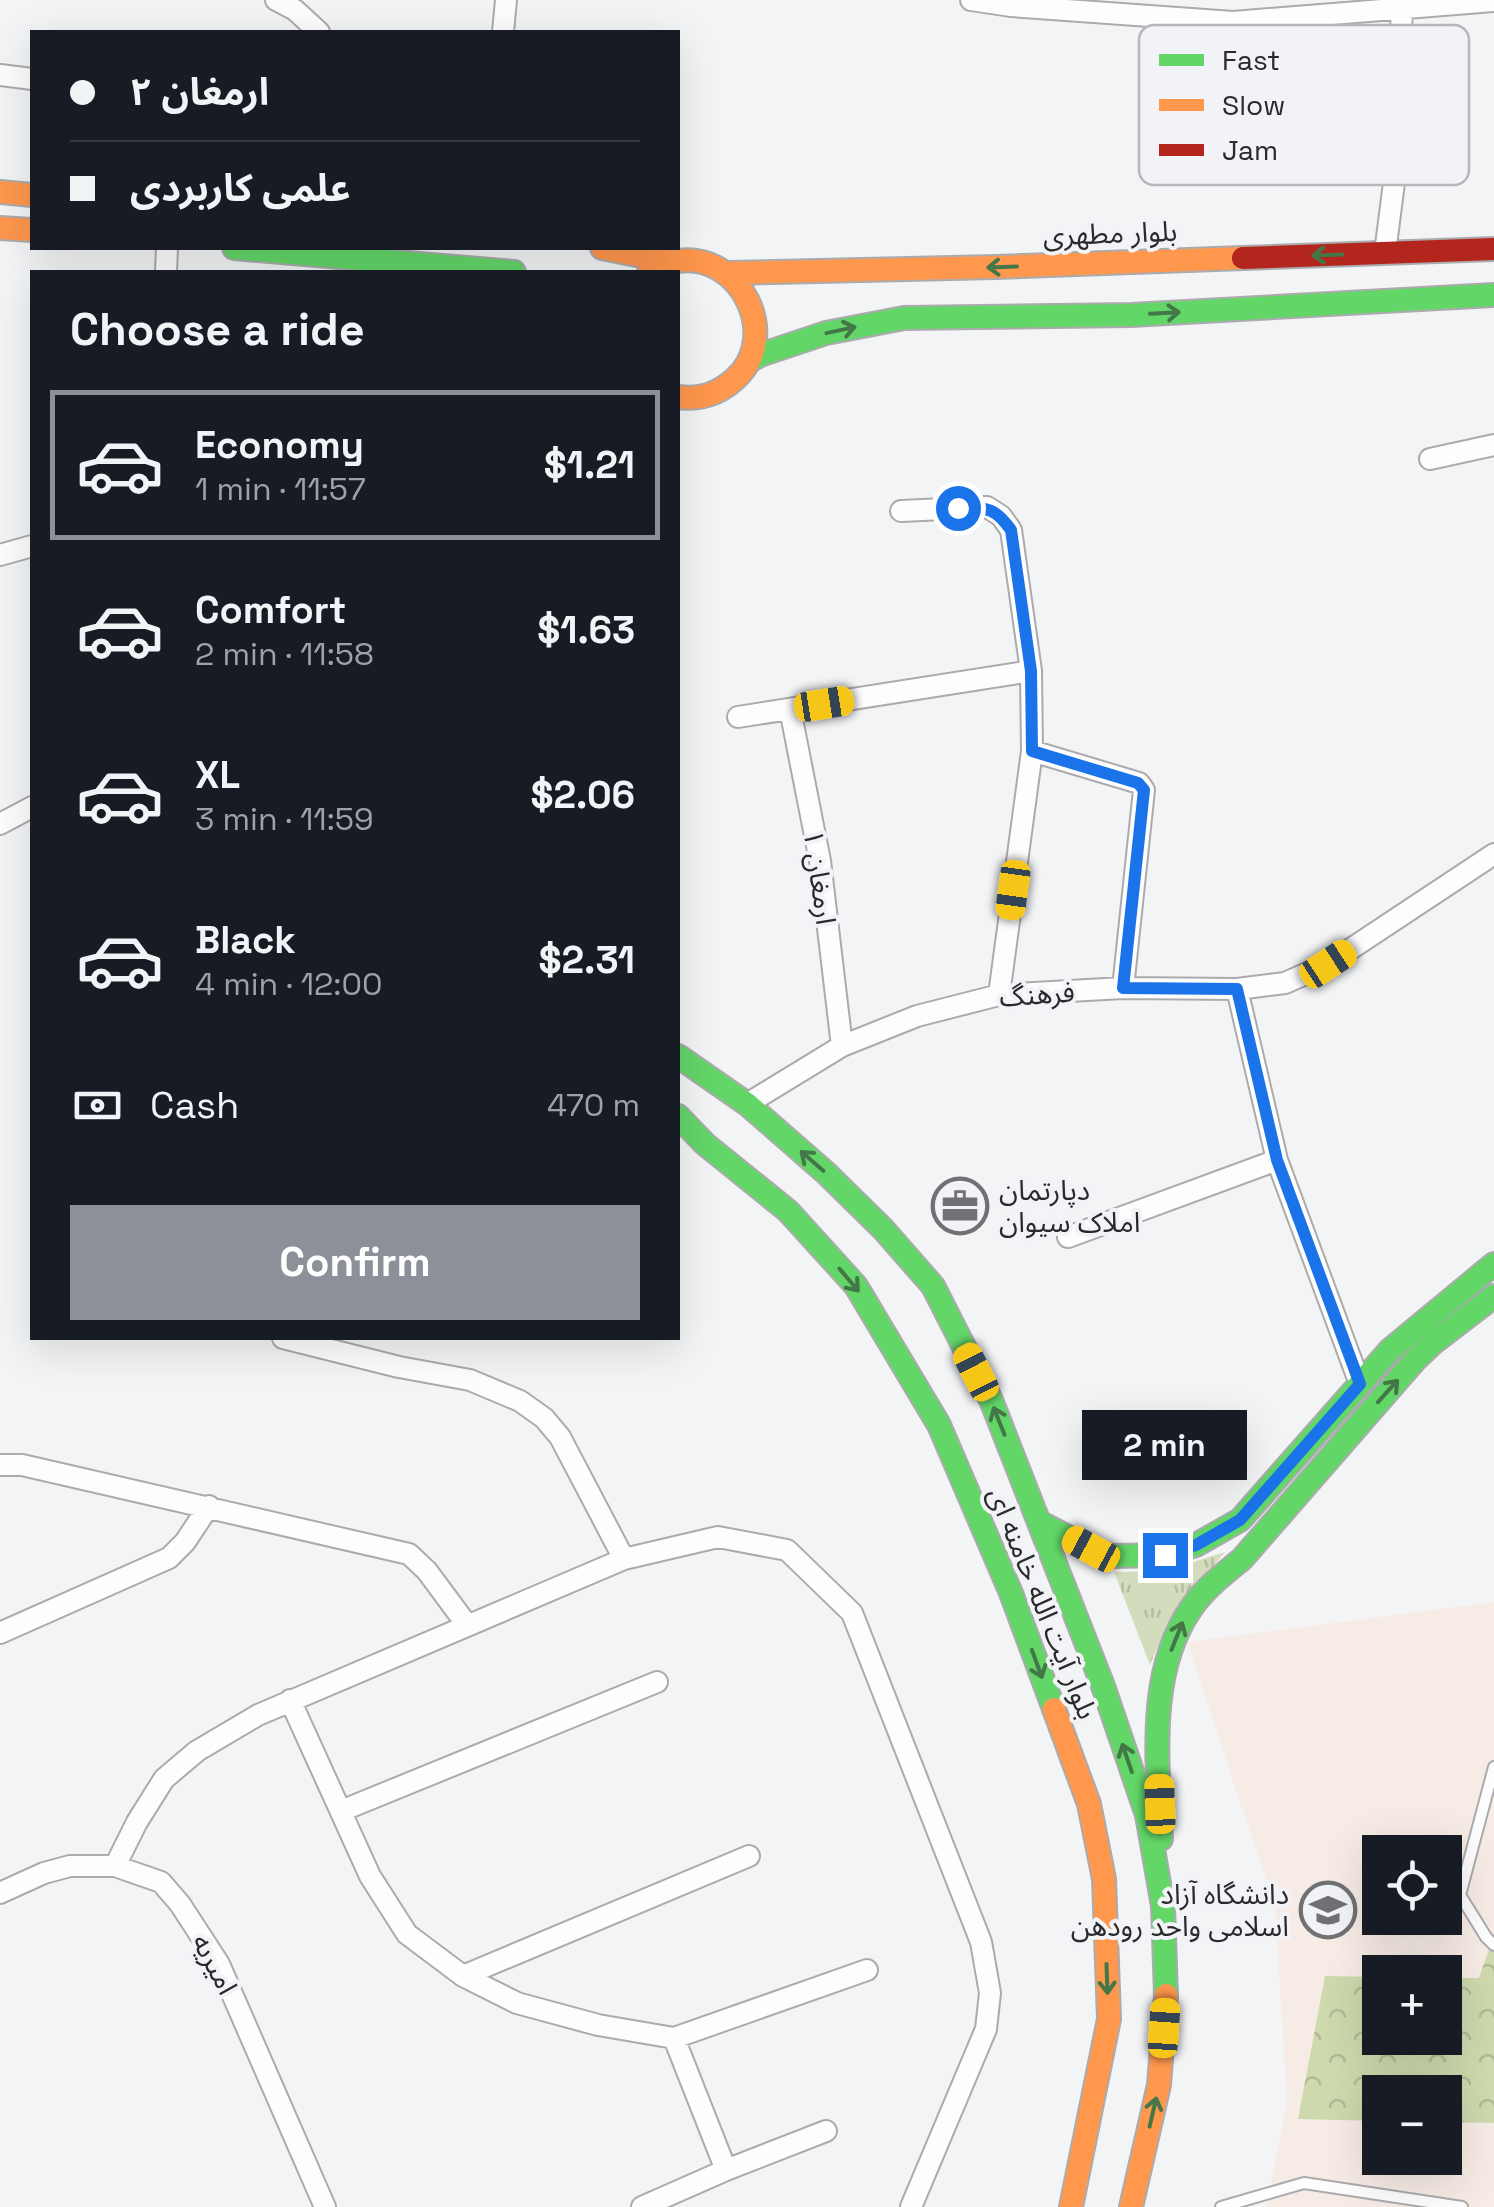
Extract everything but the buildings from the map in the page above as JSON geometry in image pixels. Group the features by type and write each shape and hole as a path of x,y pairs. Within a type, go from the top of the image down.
{"main road":[{"path":"0,192 30,194"},
{"path":"0,228 30,230"},
{"name":"بلوار مطهری","path":"672,262 692,260 728,273 1494,249"},
{"path":"257,250 491,270"},
{"path":"612,250 672,262"},
{"path":"654,270 672,262"},
{"path":"680,416 731,384 749,361 756,343 757,323 752,304 728,273"},
{"path":"749,361 826,333 904,318 1132,315 1494,295"},
{"path":"680,397 706,396"},
{"name":"بلوار آیت الله خامنه ای","path":"680,1057 747,1104 849,1196 933,1286 991,1400 1039,1522 1103,1686 1146,1816 1163,1906 1166,2000 1159,2085 1131,2207"},
{"name":"بلوار آیت الله خامنه ای","path":"680,1118 705,1144 788,1211 856,1286 938,1425 1010,1593 1089,1804 1104,1879 1109,2019 1071,2207"},
{"path":"1039,1522 1112,1556 1165,1555 1196,1545 1240,1520 1390,1350 1494,1264"},
{"path":"1163,1906 1158,1770 1161,1692 1174,1638 1190,1609 1242,1559 1416,1359 1494,1296"}],"street":[{"path":"276,0 295,10 316,30"},
{"path":"504,30 506,0"},
{"path":"971,0 1233,22 1494,1"},
{"path":"1401,25 1402,8"},
{"path":"0,75 30,79"},
{"path":"1385,254 1394,185"},
{"path":"1430,459 1494,445"},
{"path":"901,510 987,508 1001,516 1011,530 1031,671 1032,751 999,994"},
{"path":"0,555 30,547"},
{"path":"738,717 1031,671"},
{"name":"ارمغان ۱","path":"790,709 820,861 842,1046"},
{"path":"1032,751 1138,783 1144,790 1123,988"},
{"path":"0,824 30,808"},
{"name":"فرهنگ","path":"747,1104 842,1046 916,1016 999,994 1123,988 1237,989 1286,982 1328,964 1494,854"},
{"path":"1237,989 1277,1160 1360,1384"},
{"path":"1068,1237 1277,1160"},
{"path":"291,1340 470,1380 520,1402 544,1418 560,1438 624,1559"},
{"path":"0,1465 22,1465 409,1554 427,1570 467,1625"},
{"path":"0,1632 169,1558 209,1506"},
{"path":"116,1866 164,1779 197,1751 290,1700 624,1559 718,1537 787,1550 852,1613 981,1942 990,1993 986,2029 911,2207"},
{"path":"340,1811 656,1682"},
{"path":"290,1700 370,1876 408,1934 462,1976 517,2003 598,2025 674,2038 867,1970"},
{"path":"462,1976 749,1856"},
{"name":"امیریه","path":"0,1893 70,1866 116,1866 161,1882 219,1964 325,2207"},
{"path":"674,2038 726,2170"},
{"path":"642,2207 826,2131"}],"lane":[{"path":"1494,1767 1460,1895 1494,1945"},
{"path":"1221,2207 1304,2183 1462,2207"}],"shaded area":[{"name":"دانشگاه آزاد اسلامی واحد رودهن","path":"1494,1602 1494,2207 1266,2207 1287,2102 1275,1903 1188,1642"}],"green space":[{"path":"1225,1552 1168,1621 1150,1665 1114,1572 1165,1571"},
{"path":"1494,1935 1494,2123 1462,2122 1462,2075 1362,2075 1362,2121 1298,2119 1325,1976 1362,1977 1362,2055 1462,2055 1462,1978 1479,1978"}],"traffic: fast":[{"path":"257,250 491,270"},
{"path":"749,361 826,333 904,318 1131,315 1494,295"},
{"path":"680,1057 747,1104 826,1173 933,1286 991,1400 1103,1686 1147,1815 1163,1906 1166,1995"},
{"path":"680,1118 705,1144 788,1211 856,1286 939,1425 1011,1593 1054,1709"},
{"path":"1039,1522 1112,1556 1165,1555 1196,1545 1240,1520 1390,1350 1494,1264"},
{"path":"1161,1839 1157,1750 1161,1689 1177,1633 1192,1607 1242,1559 1416,1359 1494,1296"}],"traffic: slow":[{"path":"0,192 30,195"},
{"path":"0,228 30,230"},
{"path":"612,250 672,262"},
{"path":"728,273 1243,258"},
{"path":"654,270 678,261 700,262 720,270 736,283 748,301 754,321 755,342 749,362 735,379 709,395 680,397"},
{"path":"1054,1709 1089,1804 1104,1879 1109,2019 1071,2207"},
{"path":"1131,2207 1159,2085 1166,1995"}],"traffic: jam":[{"path":"1243,258 1494,249"}],"place":[{"name":"دپارتمان املاک سیوان","path":"960,1206"},
{"name":"دانشگاه آزاد اسلامی واحد رودهن","path":"1328,1910"}],"route":[{"path":"958,508 987,508 1001,516 1011,530 1031,671 1032,751 1138,783 1144,790 1123,988 1237,989 1277,1160 1360,1384 1240,1520 1196,1545 1165,1555"}]}
